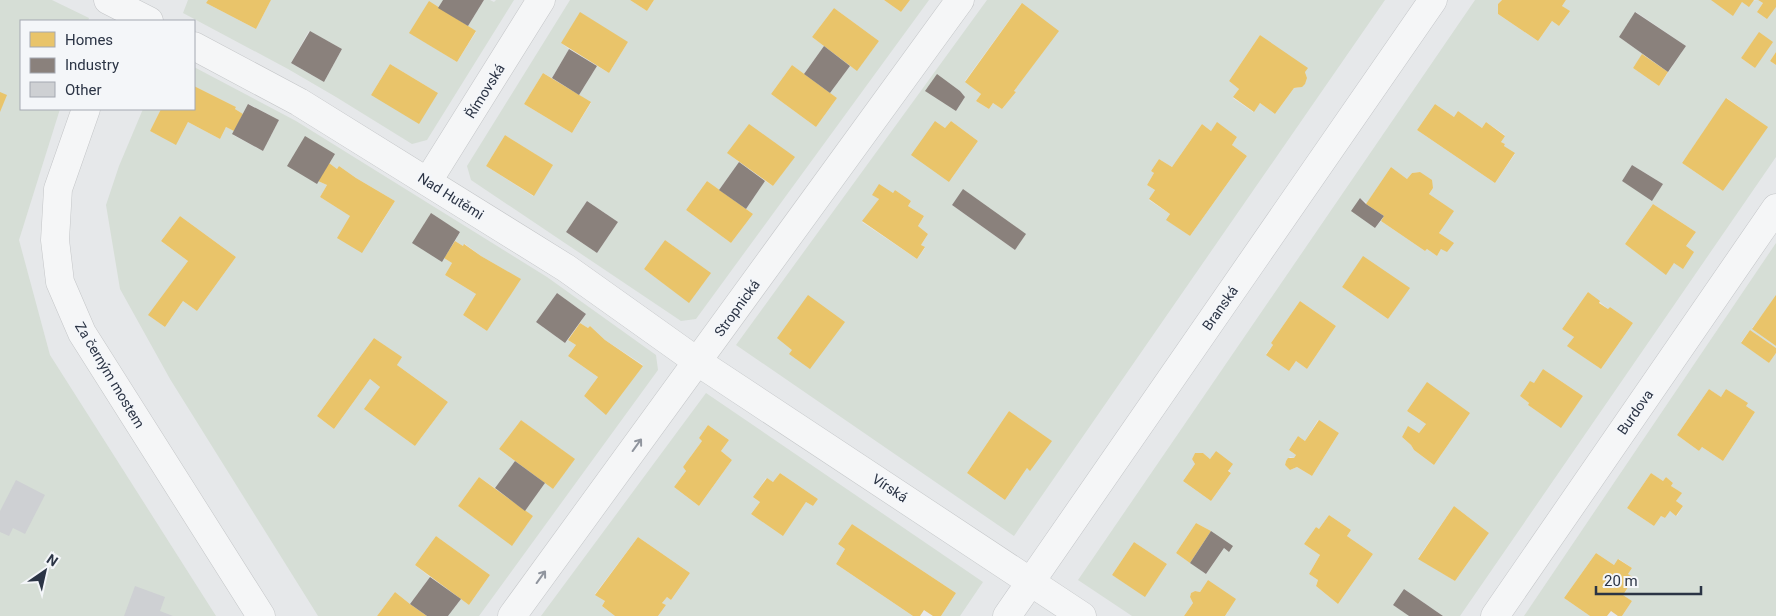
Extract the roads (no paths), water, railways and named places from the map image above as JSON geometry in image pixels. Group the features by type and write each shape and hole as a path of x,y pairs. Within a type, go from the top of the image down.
{"street":[{"name":"Římovská","path":"428,181 541,0"},
{"name":"Stropnická","path":"512,616 960,0"},
{"name":"Branská","path":"1007,616 1434,0"},
{"name":"Nad Hutěmi","path":"195,47 299,102 428,181 566,268 698,362"},
{"name":"Za černým mostem","path":"86,110 58,189 55,240 60,282 82,333 261,616"},
{"name":"Burdova","path":"1494,616 1776,208"},
{"name":"Vírská","path":"698,362 1082,616"}]}
